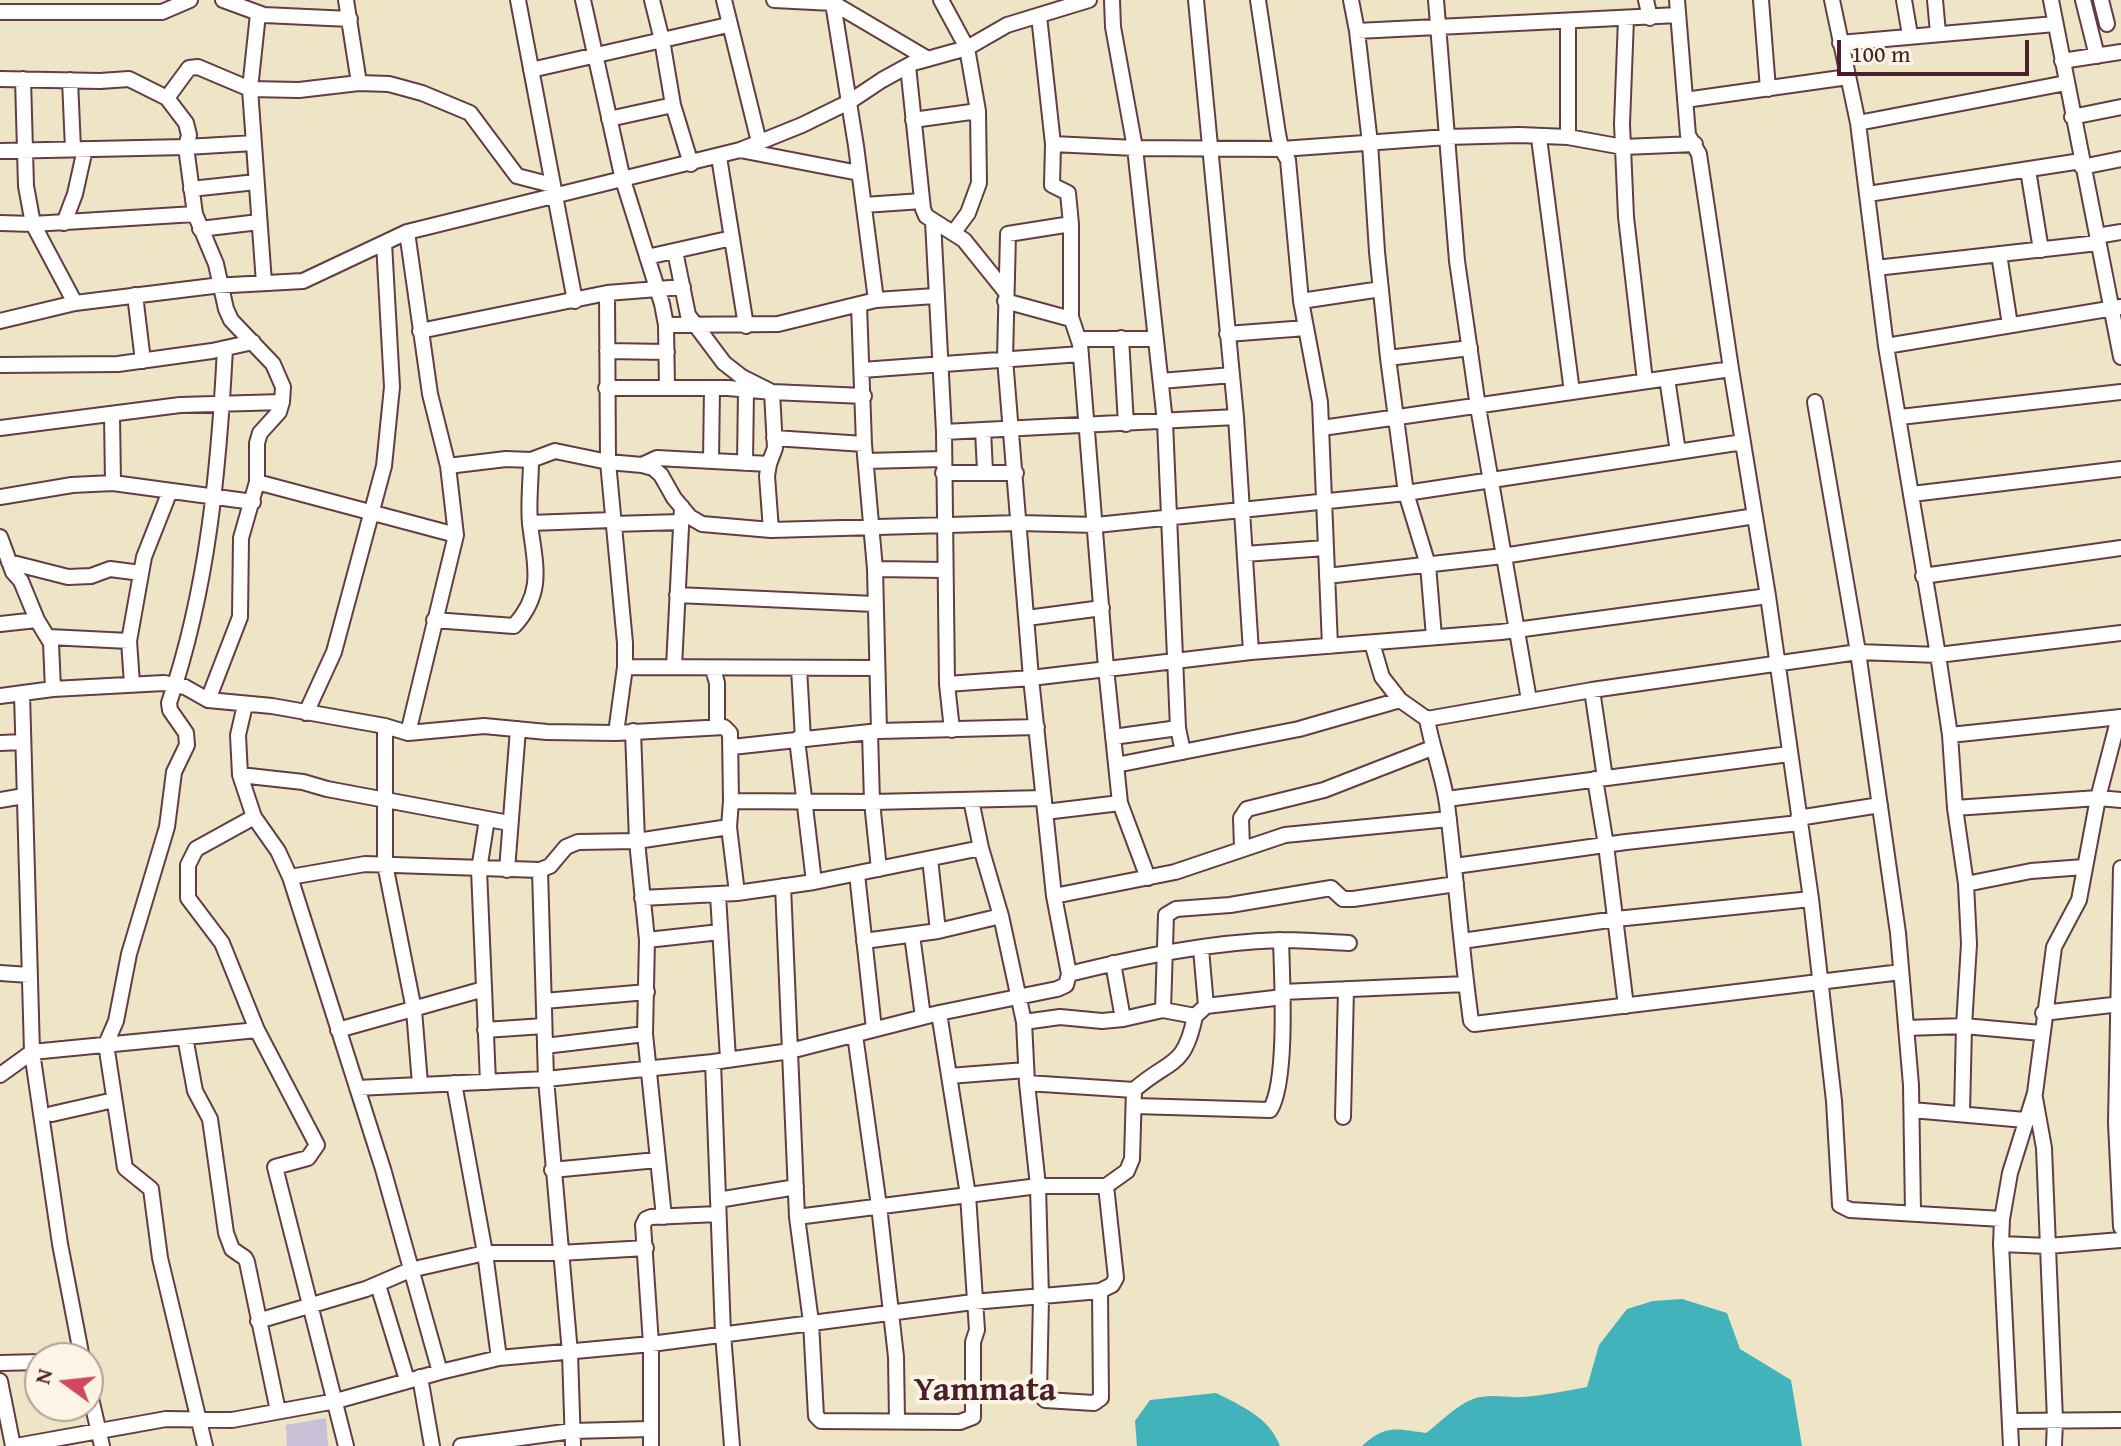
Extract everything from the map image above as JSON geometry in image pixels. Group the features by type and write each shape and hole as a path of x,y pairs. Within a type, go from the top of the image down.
{"street":[{"path":"0,12 48,6 162,12 190,0"},
{"path":"223,0 258,14 350,19"},
{"path":"346,0 359,83"},
{"path":"518,0 575,301"},
{"path":"583,0 623,180 666,325 667,388"},
{"path":"652,0 673,105 691,164"},
{"path":"724,0 759,142"},
{"path":"774,0 833,3 928,59"},
{"path":"0,321 75,303 135,295 303,281 407,232 553,191 623,180 740,150 849,102 908,66 967,48 1007,25 1089,0"},
{"path":"1112,0 1113,27 1135,148 1165,422 1178,728 1183,752"},
{"path":"1196,0 1236,417 1251,652"},
{"path":"1258,0 1282,149 1288,160 1301,301 1320,402 1330,646"},
{"path":"1351,0 1370,143 1388,358 1406,493 1428,565 1434,637"},
{"path":"1436,0 1457,261 1478,407 1529,700"},
{"path":"1646,0 1650,18"},
{"path":"1761,0 1768,89"},
{"path":"1832,0 1858,123 1886,346 1950,735 1955,808 1966,884 1969,944 1962,1114"},
{"path":"1904,0 1910,35"},
{"path":"1935,0 1938,33"},
{"path":"2083,0 2097,56"},
{"path":"2101,0 2107,24"},
{"path":"943,2 967,48 978,111 979,183 968,213 954,232"},
{"path":"2055,2 2055,24 2072,117 2097,240 2116,308 2121,357"},
{"path":"833,3 876,300"},
{"path":"1357,31 1650,18 1678,8 1688,135 1699,154 1768,596 1811,899 1834,1101 1840,1205 1846,1209 2002,1219"},
{"path":"258,14 250,89 264,283"},
{"path":"1039,16 1053,144 1052,185 1067,191 1071,224 1071,317 1080,347 1088,426 1106,668 1120,803 1148,878"},
{"path":"1626,18 1623,147 1626,217 1645,381"},
{"path":"1568,21 1568,137"},
{"path":"1840,43 2055,24"},
{"path":"531,70 728,25"},
{"path":"2062,61 2121,52"},
{"path":"908,66 926,216 964,240 1005,296 1071,317"},
{"path":"167,98 189,68 198,67 250,89 299,90 359,83 389,84 422,93 470,113 517,176 553,191"},
{"path":"1685,100 1848,77"},
{"path":"0,79 129,79 167,98 186,123 189,135 186,147 197,222 216,264 226,309 231,320 273,364 283,387 279,412 260,433 257,482 241,538 240,617 208,700"},
{"path":"23,79 26,186 33,224 75,303"},
{"path":"64,223 75,194 79,149 70,80"},
{"path":"1858,123 2066,83"},
{"path":"609,119 673,105"},
{"path":"2072,117 2121,107"},
{"path":"913,120 978,111"},
{"path":"1053,144 1282,149 1519,135 1568,137 1623,147 1695,144"},
{"path":"1539,138 1572,392"},
{"path":"0,151 254,143"},
{"path":"740,150 859,173"},
{"path":"719,157 746,326"},
{"path":"1868,194 2121,159"},
{"path":"2028,170 2041,250"},
{"path":"191,189 256,182"},
{"path":"864,205 922,201"},
{"path":"933,221 944,432 947,684 952,730"},
{"path":"0,223 259,222"},
{"path":"357,1088 546,1079 790,1051 1066,985 1069,974 1054,896 1031,678 1005,359 1005,296 1008,234 1071,224"},
{"path":"407,232 430,394 448,466 456,535 408,733"},
{"path":"1876,268 2041,250 2097,240 2121,232"},
{"path":"647,257 732,238"},
{"path":"306,713 334,652 384,466 392,387 384,243"},
{"path":"675,251 688,315 724,363 742,377 772,392"},
{"path":"1999,254 2010,325"},
{"path":"420,331 607,293 683,287"},
{"path":"1301,301 1381,289"},
{"path":"607,293 608,462 625,643 616,733"},
{"path":"135,295 143,361"},
{"path":"666,325 778,324 876,300 935,296"},
{"path":"859,305 864,444 875,569 877,668 872,802 879,869"},
{"path":"1886,346 2116,308"},
{"path":"1227,334 1306,328"},
{"path":"862,370 1005,359 1121,338 1154,339"},
{"path":"1121,338 1126,424"},
{"path":"0,365 91,366 143,361 253,342"},
{"path":"205,1446 160,1258 151,1189 125,1168 106,1044 116,1021 129,954 167,827 174,772 187,745 186,733 170,710 169,703 205,562 225,348"},
{"path":"1388,358 1470,348"},
{"path":"607,351 667,352"},
{"path":"1322,428 1731,369"},
{"path":"1161,381 1232,375"},
{"path":"1667,378 1678,452"},
{"path":"606,388 712,388 864,396"},
{"path":"711,461 712,388"},
{"path":"745,463 746,390"},
{"path":"771,530 769,464 775,448 772,392"},
{"path":"1900,417 2121,392"},
{"path":"0,428 180,405 282,402"},
{"path":"1815,402 1858,652 1901,972 1912,1110 1913,1213"},
{"path":"112,415 113,483"},
{"path":"944,432 1236,417"},
{"path":"983,430 985,471"},
{"path":"774,438 864,444"},
{"path":"530,523 613,522 682,515 702,524 771,530 1019,523 1096,525 1168,520 1241,508 1406,493 1743,442"},
{"path":"448,466 506,459 531,460 555,451 608,462 642,465 653,468 661,475 682,515 674,667"},
{"path":"642,465 657,458 769,464"},
{"path":"434,620 514,626 528,610 537,561 530,523 531,460"},
{"path":"866,461 1016,473"},
{"path":"1912,494 2121,469"},
{"path":"257,482 456,535"},
{"path":"0,497 72,485 113,483 253,502"},
{"path":"132,684 129,641 141,573 148,544 170,491"},
{"path":"1327,576 1503,556 1755,516"},
{"path":"0,537 7,569 28,593 37,620 49,637 53,689"},
{"path":"1245,554 1325,548"},
{"path":"1923,576 2121,548"},
{"path":"7,569 68,577 91,576 110,569 141,573"},
{"path":"875,569 945,570"},
{"path":"677,595 874,604"},
{"path":"947,684 1031,678 1176,659 1515,630 1768,596"},
{"path":"1027,618 1102,608"},
{"path":"0,624 37,620"},
{"path":"1427,719 1592,690 1858,652 1938,655 2121,633"},
{"path":"49,637 129,641"},
{"path":"1372,643 1382,677 1400,700 1427,719 1447,799 1466,984 1474,1024 1901,972"},
{"path":"625,667 877,668"},
{"path":"799,668 800,739 814,882"},
{"path":"713,669 717,683 717,727"},
{"path":"0,696 132,684 175,685 208,700 272,706 408,733 484,726 616,733 728,729 732,747 729,827 737,893"},
{"path":"1592,690 1606,845 1626,1006"},
{"path":"22,693 32,1052 60,1244 79,1342"},
{"path":"1116,765 1299,729 1400,700"},
{"path":"245,705 238,735 240,775 254,817 278,851 290,877 383,1169 440,1372"},
{"path":"1950,735 2120,717 2098,798 2079,900 2054,947 2035,1093 2010,1173 2002,1219 2011,1446"},
{"path":"385,726 385,864 414,1010 420,1084"},
{"path":"732,747 874,732 1037,727"},
{"path":"1113,737 1178,728"},
{"path":"507,870 518,729"},
{"path":"633,731 637,841 647,940 647,1068 664,1217"},
{"path":"0,743 23,742"},
{"path":"1242,848 1241,818 1247,809 1324,790 1432,748"},
{"path":"1447,799 1789,754"},
{"path":"240,775 303,782 509,823"},
{"path":"0,800 24,796"},
{"path":"1955,808 2098,798 2121,800"},
{"path":"971,800 1024,1022 1026,1077 1038,1186 1041,1397 1094,1403 1101,1398 1100,1291"},
{"path":"731,801 1120,803"},
{"path":"1455,866 1798,821 1880,805"},
{"path":"254,817 196,849 188,865 188,898 222,943 257,1030 317,1145 308,1158 275,1167 346,1446"},
{"path":"487,819 479,870 488,1082"},
{"path":"1054,896 1175,872 1272,838 1305,832 1449,819"},
{"path":"290,877 365,864 540,870 550,866 566,847 578,842 637,841 729,827"},
{"path":"642,898 718,895 814,882 981,848"},
{"path":"930,859 938,931"},
{"path":"1966,884 2046,869 2084,867"},
{"path":"2121,868 2116,1123 2121,1227"},
{"path":"540,870 546,1079 570,1353 573,1438"},
{"path":"857,874 874,1029"},
{"path":"1163,1010 1166,915 1176,909 1276,899 1331,888 1343,899 1353,899 1456,884"},
{"path":"783,886 797,1217 811,1322 817,1420 960,1422 973,1417 973,1342 977,1330 968,1195 939,1013"},
{"path":"718,895 728,1059"},
{"path":"1462,941 1616,919 1811,899"},
{"path":"864,941 938,931 1001,916"},
{"path":"647,940 720,932"},
{"path":"912,935 923,1017"},
{"path":"1069,974 1166,953 1281,940 1349,943"},
{"path":"1135,1106 1270,1110 1280,1081 1281,940"},
{"path":"949,1076 1026,1077 1134,1090 1184,1053 1200,1011 1201,949"},
{"path":"1113,963 1123,1019"},
{"path":"0,973 29,975"},
{"path":"1024,1022 1060,1017 1102,1021 1163,1010 1200,1011 1282,994 1466,984"},
{"path":"338,1030 484,989"},
{"path":"1343,1117 1346,989"},
{"path":"544,1001 647,992"},
{"path":"2043,1013 2120,1004"},
{"path":"485,1030 544,1026"},
{"path":"1906,1028 1964,1026 2041,1033"},
{"path":"0,1075 32,1052 257,1030"},
{"path":"545,1046 645,1034"},
{"path":"855,1035 879,1206 897,1372 897,1420"},
{"path":"185,1037 195,1091 210,1119 226,1233 232,1249 247,1262 278,1411"},
{"path":"713,1062 723,1334 732,1446"},
{"path":"454,1083 485,1253 499,1358"},
{"path":"797,1217 1038,1186 1106,1186 1127,1171 1132,1159 1134,1090"},
{"path":"2035,1093 2044,1148 2054,1446"},
{"path":"52,1114 114,1100"},
{"path":"1912,1110 2025,1120"},
{"path":"552,1170 657,1160"},
{"path":"0,1381 14,1446 166,1419 232,1420 336,1401 499,1358 651,1344 973,1302 1100,1291 1112,1285 1116,1278 1106,1186"},
{"path":"651,1446 651,1344 643,1225 646,1219 718,1207 796,1187"},
{"path":"2001,1244 2048,1246 2121,1240"},
{"path":"258,1321 313,1307 378,1285 410,1270 485,1253 646,1248"},
{"path":"378,1285 413,1379 432,1446"},
{"path":"0,1363 24,1362"},
{"path":"2010,1421 2121,1420"},
{"path":"96,1422 102,1446"},
{"path":"461,1446 650,1429"}],"shaded area":[{"path":"326,1418 328,1446 287,1446 286,1425"}],"water":[{"path":"1682,1299 1727,1313 1740,1349 1791,1380 1802,1446 1362,1446 1385,1431 1426,1433 1460,1406 1479,1397 1524,1397 1587,1387 1599,1345 1627,1309 1653,1301"},
{"path":"1216,1393 1262,1420 1280,1446 1137,1446 1135,1421 1150,1400"}],"district":[{"name":"Yammata","path":"985,1391"}]}
